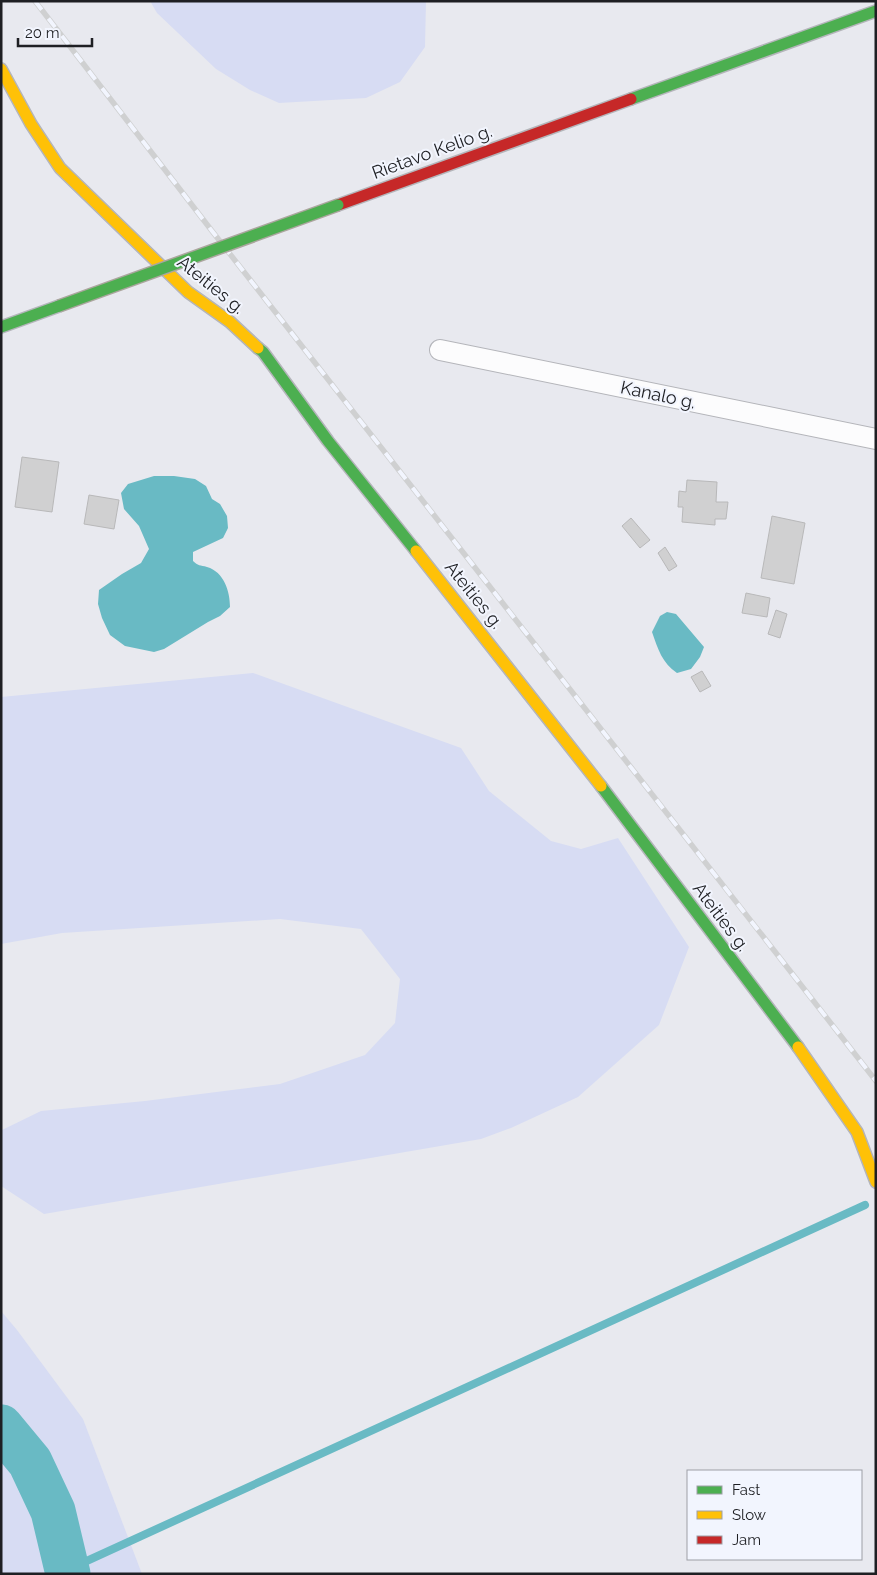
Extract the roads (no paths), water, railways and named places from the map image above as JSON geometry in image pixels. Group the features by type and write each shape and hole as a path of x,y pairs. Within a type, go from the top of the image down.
{"street":[{"name":"Rietavo Kelio g.","path":"1,328 876,11"},
{"name":"Ateities g.","path":"1,69 31,124 60,168 188,292 230,322 262,352 328,442 577,754 815,1070 857,1132 876,1182"},
{"name":"Kanalo g.","path":"440,350 876,439"}],"water":[{"path":"154,476 195,479 206,486 212,499 220,504 227,516 228,528 223,538 193,552 193,561 218,573 225,583 230,607 220,616 164,649 154,652 125,646 110,635 98,604 99,590 141,563 149,549 139,526 124,509 121,493 128,484"},
{"path":"667,612 676,614 704,647 700,657 691,669 677,673 664,660 659,650 652,632 660,616"}],"waterway":[{"path":"67,1570 865,1205"},
{"path":"1,1427 30,1462 53,1511 68,1574"}],"railway":[{"path":"35,1 212,231 876,1081"}]}
